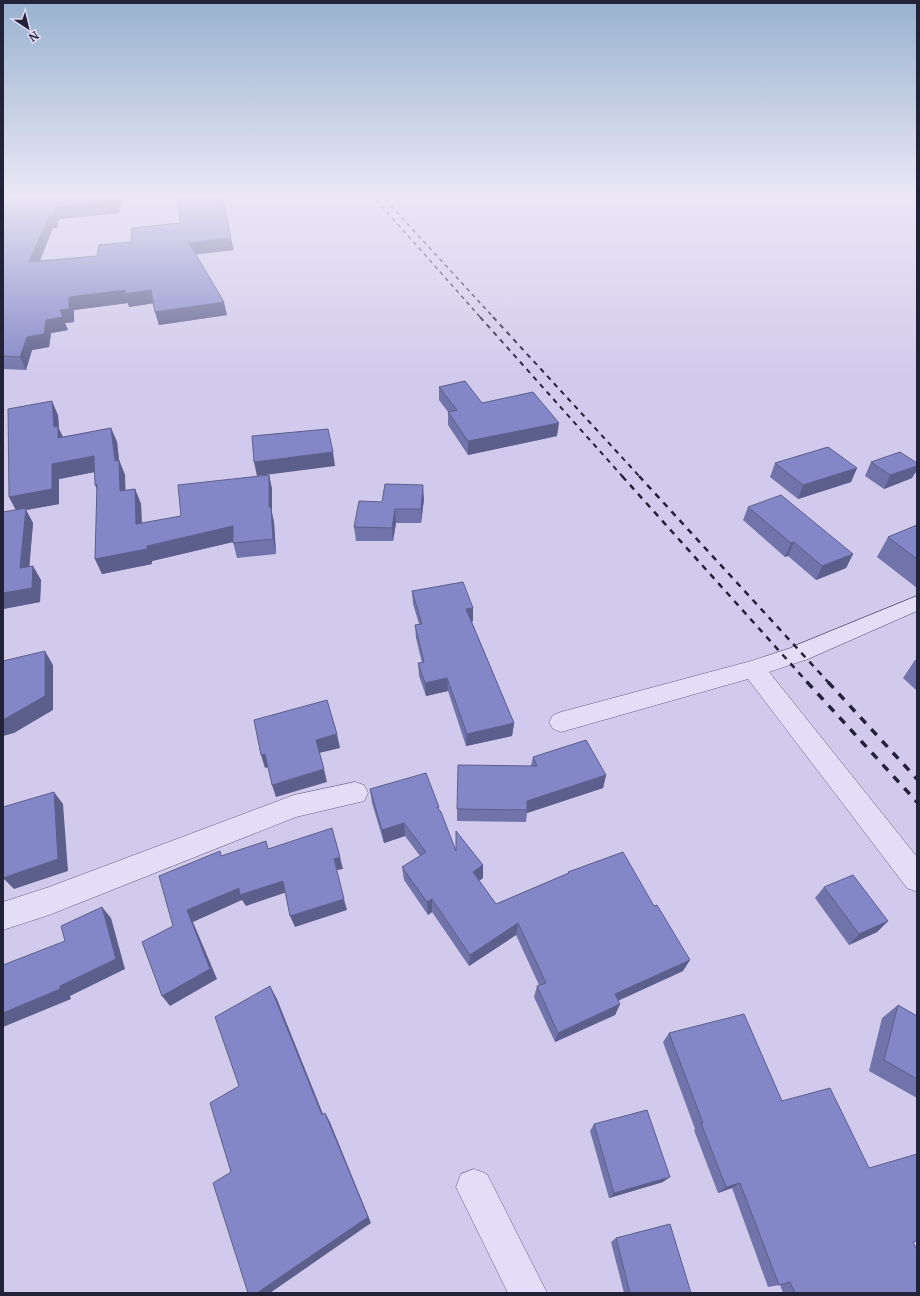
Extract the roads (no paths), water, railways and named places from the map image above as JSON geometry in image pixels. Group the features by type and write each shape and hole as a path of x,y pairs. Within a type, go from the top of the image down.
{"street":[{"path":"561,722 753,669 800,653 917,603"},
{"path":"753,669 917,879"},
{"path":"3,916 57,898 294,806 355,792"},
{"path":"474,1187 528,1293"}],"railway":[{"path":"425,254 481,318"},
{"path":"436,254 494,318"},
{"path":"480,317 623,477"},
{"path":"493,317 640,477"},
{"path":"622,476 808,683"},
{"path":"639,476 829,683"},
{"path":"807,682 917,802"},
{"path":"828,682 917,779"}]}
